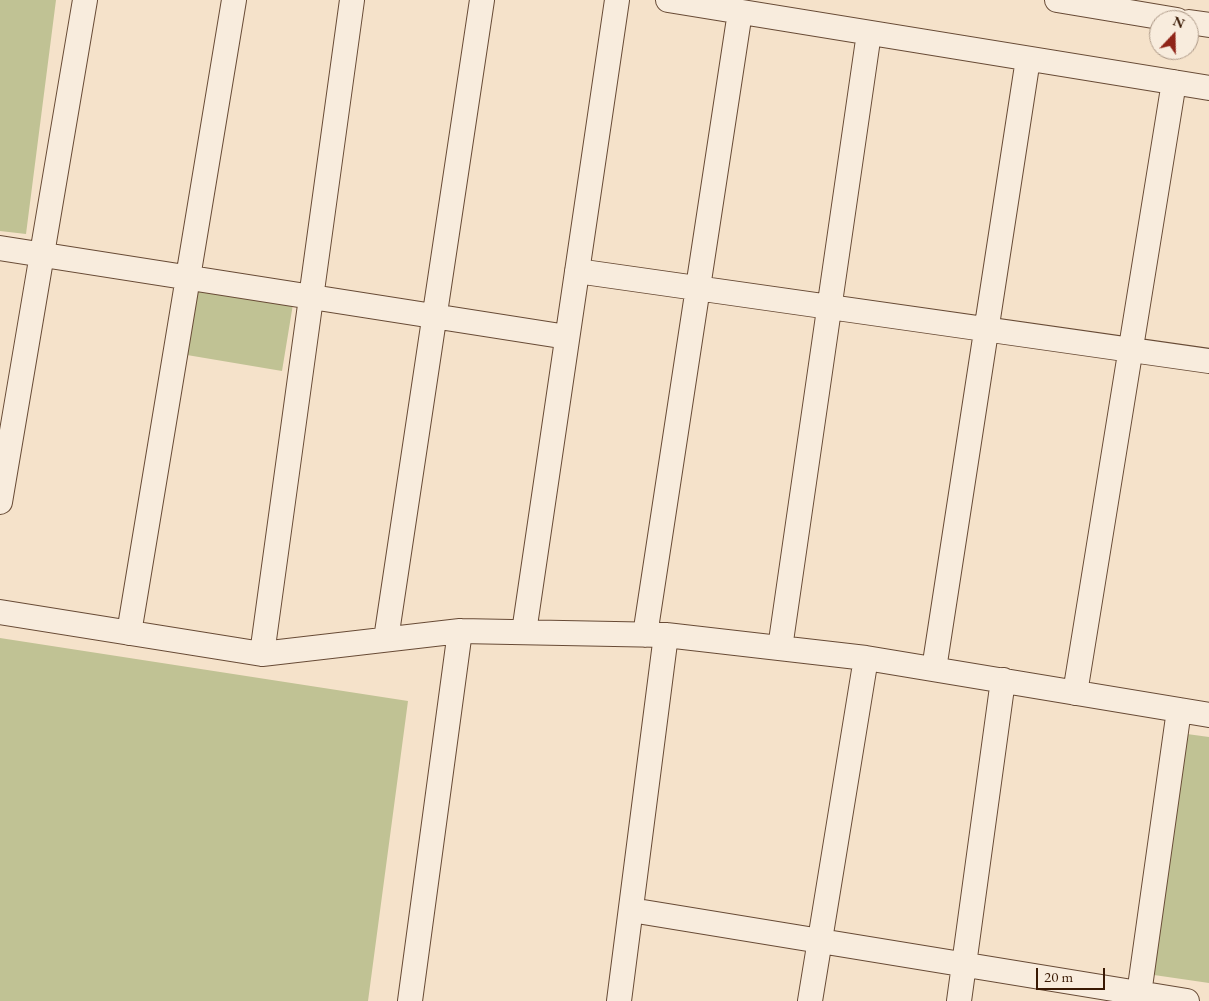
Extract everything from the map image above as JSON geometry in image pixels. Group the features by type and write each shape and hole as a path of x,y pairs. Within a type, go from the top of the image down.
{"street":[{"path":"0,502 85,0"},
{"path":"129,633 234,0"},
{"path":"262,654 352,0"},
{"path":"386,639 482,0"},
{"path":"524,632 617,0"},
{"path":"668,0 1209,88"},
{"path":"1057,0 1149,15"},
{"path":"618,1001 631,910 656,635 698,288 740,12"},
{"path":"780,648 869,33"},
{"path":"934,669 1028,59"},
{"path":"1075,693 1174,82"},
{"path":"0,248 567,337"},
{"path":"577,271 986,328 1209,362"},
{"path":"0,612 262,654 460,631 656,635 866,658 1209,715"},
{"path":"410,1001 460,631"},
{"path":"810,1001 866,658"},
{"path":"959,1001 1002,680"},
{"path":"1138,997 1179,710"},
{"path":"631,910 964,965 1138,997 1186,1001"}],"green space":[{"path":"0,0 56,0 26,234 0,231"},
{"path":"198,288 293,304 282,371 187,355"},
{"path":"0,638 408,701 368,1001 0,1001"},
{"path":"1187,734 1209,737 1209,983 1154,975"}]}
